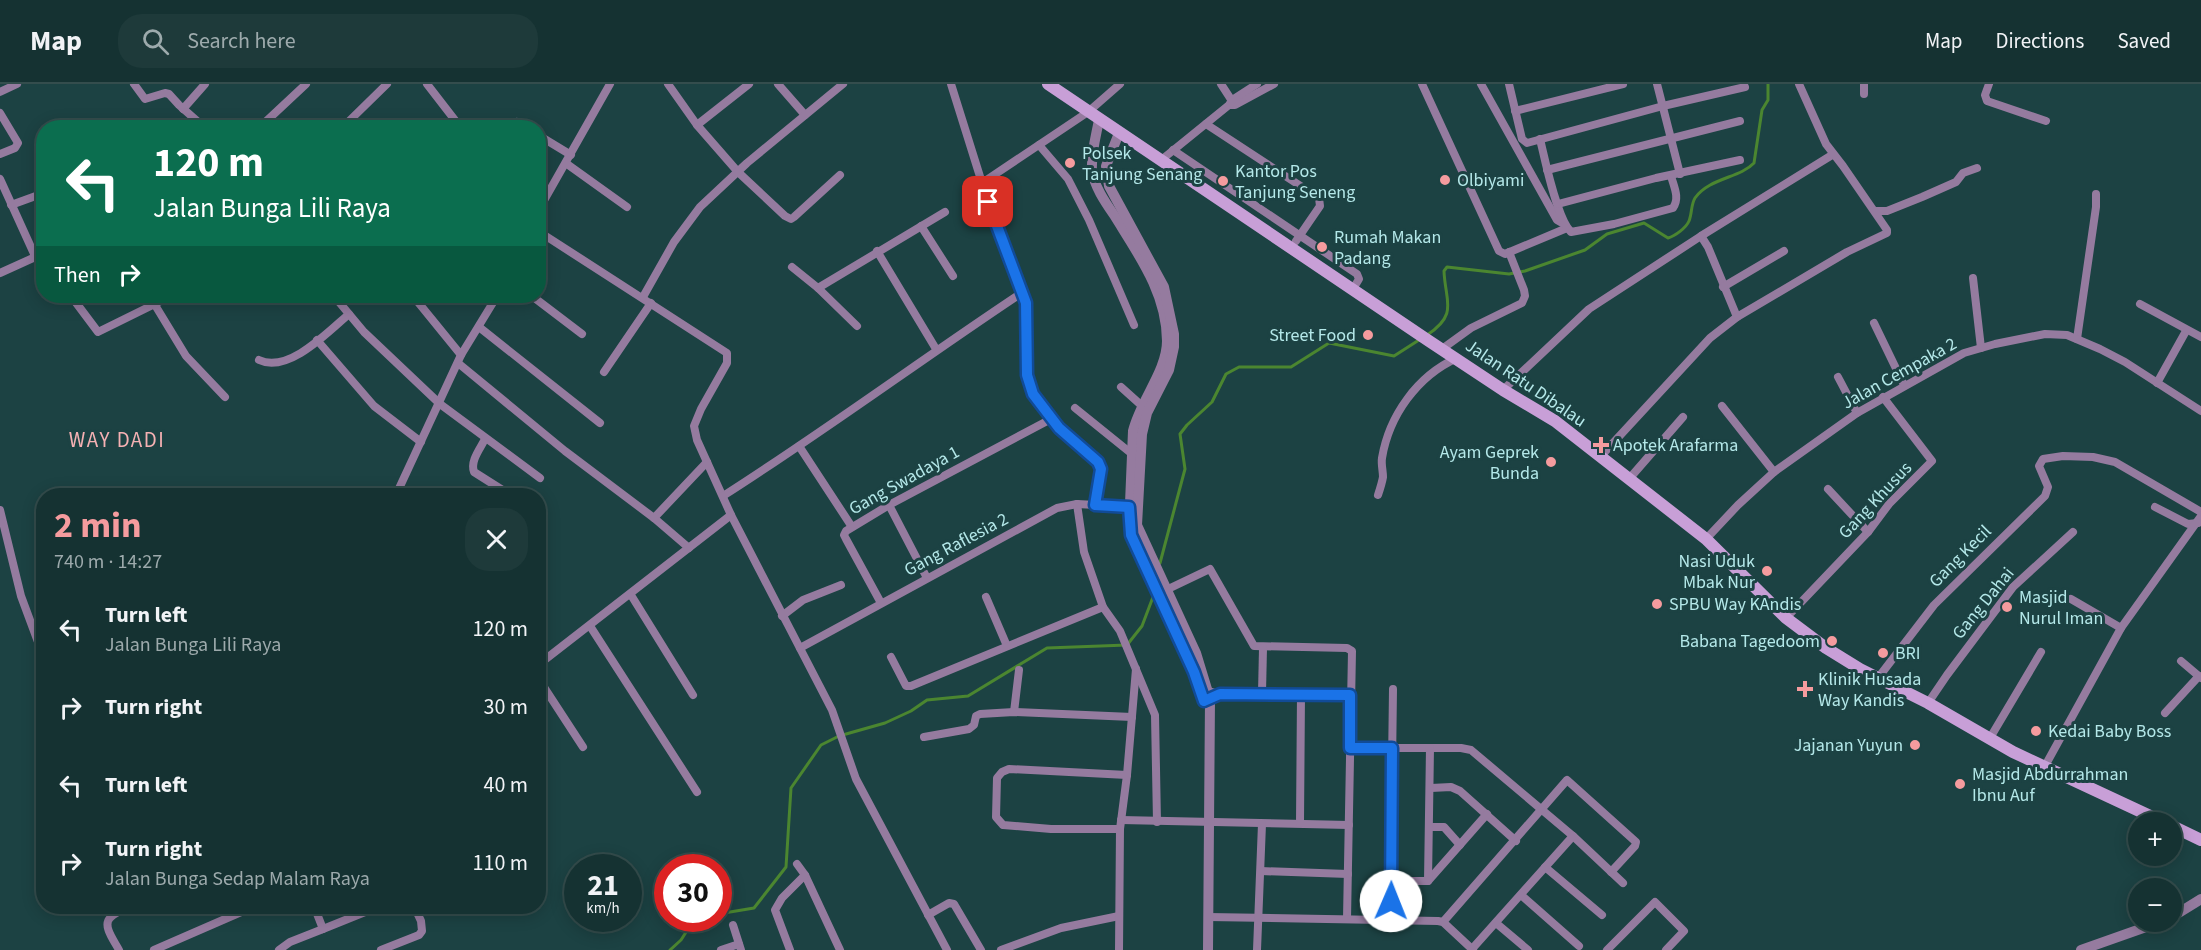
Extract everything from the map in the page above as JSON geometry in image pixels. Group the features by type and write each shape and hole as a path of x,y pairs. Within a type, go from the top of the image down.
{"main road":[{"name":"Jalan Ratu Dibalau","path":"1048,84 1160,161 1295,242 1353,289 1503,390 1555,421 1706,539 1786,618 1827,648 2013,752 2142,812"},
{"path":"2182,831 2201,840"}],"street":[{"path":"0,92 17,84"},
{"path":"134,84 145,99 167,93 196,120"},
{"path":"183,109 205,84"},
{"path":"268,120 306,84"},
{"path":"350,120 387,84"},
{"path":"427,84 455,120"},
{"path":"546,198 610,84"},
{"path":"668,84 698,125 738,172 785,216 791,219 800,213 840,175"},
{"path":"698,125 749,84"},
{"path":"778,84 805,115"},
{"path":"643,297 689,220 700,207 843,84"},
{"path":"951,84 982,183 1023,292 1027,312 1027,375 1033,394 1051,419 1100,465 1095,505"},
{"path":"982,183 1088,112 1120,84"},
{"path":"1221,84 1232,103"},
{"path":"1160,161 1257,84"},
{"path":"1232,103 1274,84"},
{"path":"1422,84 1499,250 1505,254 1566,226"},
{"path":"1481,84 1557,220 1571,232 1614,224 1673,208 1677,203 1671,176"},
{"path":"1509,84 1522,139 1526,142 1745,87"},
{"path":"1515,111 1623,84"},
{"path":"1657,84 1680,174"},
{"path":"1601,456 1710,338 1737,317 1847,252 1884,236 1887,230 1875,211 1843,166 1832,155 1799,84"},
{"path":"1864,84 1864,94"},
{"path":"1989,84 1984,96 1987,101 2046,121"},
{"path":"0,113 18,142 15,148 0,154"},
{"path":"1099,120 1092,151 1094,179 1150,274 1162,307 1166,333 1165,356 1142,405 1133,431 1131,454 1133,507 1137,525 1162,589 1196,653 1209,697 1208,950"},
{"path":"1547,170 1740,122"},
{"path":"1173,150 1295,242 1320,206 1319,198 1206,124"},
{"path":"1506,130 1520,131"},
{"path":"1119,133 1106,166 1108,186 1164,287 1174,334 1174,347 1169,369 1144,422 1131,535 1151,578 1162,589"},
{"path":"1540,139 1547,170 1566,226"},
{"path":"546,141 627,207"},
{"path":"1039,145 1068,179 1089,220 1134,325"},
{"path":"1503,390 1589,309 1832,155"},
{"path":"1558,204 1740,160"},
{"path":"1875,211 1887,211 1922,197 1956,182 1964,173 1977,168"},
{"path":"0,179 11,205 36,247"},
{"path":"2077,339 2096,194"},
{"path":"11,205 36,196"},
{"path":"818,288 945,212"},
{"path":"921,226 953,276"},
{"path":"546,236 643,297 728,355 727,363 694,426 697,440 731,515 836,722 856,779 947,950"},
{"path":"1701,236 1708,247 1737,317"},
{"path":"877,251 936,349"},
{"path":"1723,287 1784,251"},
{"path":"1442,349 1471,328 1522,303 1525,296 1509,252"},
{"path":"0,273 36,257"},
{"path":"792,267 818,288 857,326"},
{"path":"1973,278 1981,348"},
{"path":"723,496 1023,292"},
{"path":"76,303 98,332 159,303"},
{"path":"340,303 372,339 440,404 540,478"},
{"path":"418,303 460,359 576,460 654,518 689,548"},
{"path":"399,488 460,359 493,303"},
{"path":"541,303 582,334"},
{"path":"604,372 651,303"},
{"path":"2140,304 2186,331 2201,337"},
{"path":"155,305 186,356 225,397"},
{"path":"259,360 269,364 282,362 296,355 349,314"},
{"path":"1874,323 1904,385"},
{"path":"479,327 600,423"},
{"path":"2157,383 2186,331"},
{"name":"Jalan Cempaka 2","path":"1706,539 1774,472 1857,413 1964,353 1981,348 2045,334 2067,335 2117,358 2201,411"},
{"path":"317,340 374,406 422,442"},
{"path":"1378,495 1383,477 1382,458 1399,409 1405,399 1440,366 1456,358"},
{"path":"1838,377 1857,413"},
{"path":"1121,387 1142,405"},
{"name":"Gang Khusus","path":"1786,618 1868,532 1889,504 1932,461 1883,397"},
{"path":"1722,406 1774,472"},
{"path":"1075,408 1131,454"},
{"path":"1629,479 1683,417"},
{"name":"Gang Swadaya 1","path":"881,603 844,536 846,531 889,505 1051,419"},
{"path":"485,439 472,468 474,472 499,488"},
{"path":"799,446 852,527"},
{"name":"Gang Kecil","path":"1878,678 1934,604 2045,496 2048,487 2039,466 2043,459 2063,456 2093,457 2115,462 2201,512"},
{"path":"654,518 707,462"},
{"path":"1828,489 1868,532"},
{"path":"1077,504 1084,552 1103,607 1130,651 1156,720 1157,822"},
{"name":"Gang Raflesia 2","path":"800,648 1058,508 1077,504 1133,507"},
{"path":"889,505 927,578"},
{"path":"2155,507 2188,524 2200,521"},
{"path":"0,510 21,596 36,631"},
{"path":"546,659 731,515"},
{"path":"2045,766 2121,628 2200,521"},
{"name":"Gang Dahai","path":"1928,703 2013,587 2073,532"},
{"path":"1162,589 1210,569 1249,641 1254,646 1263,648 1350,648 1352,653 1347,919"},
{"path":"782,616 803,600 841,585"},
{"path":"630,595 693,695"},
{"path":"986,597 1007,646"},
{"path":"2071,599 2121,628"},
{"path":"891,657 901,679 906,686 911,686 1103,607"},
{"path":"590,626 697,792"},
{"path":"1262,693 1263,648"},
{"path":"1990,738 2041,651"},
{"path":"2165,713 2200,677 2181,661"},
{"path":"1119,950 1121,824 1136,666"},
{"path":"1014,712 1019,670"},
{"path":"546,690 583,747"},
{"path":"1390,921 1393,690"},
{"path":"1209,697 1262,693 1350,695"},
{"path":"1300,822 1301,694"},
{"path":"924,737 969,729 974,725 976,716 980,714 1014,712 1132,717"},
{"path":"1350,748 1471,750 1623,883"},
{"path":"1428,882 1430,748"},
{"path":"1127,775 1009,769 997,778 996,817 1003,825 1051,829 1157,822 1262,824 1300,822 1349,825"},
{"path":"1443,922 1516,841 1564,782 1570,781 1636,842 1611,872"},
{"path":"1431,788 1455,788 1516,841"},
{"path":"1428,882 1487,814"},
{"path":"1257,950 1262,824"},
{"path":"1430,826 1444,827 1460,845"},
{"path":"1208,917 1443,922 1473,950 1572,836"},
{"path":"796,864 805,875 840,950"},
{"path":"1545,867 1602,915"},
{"path":"1261,871 1348,874"},
{"path":"790,950 775,910 782,898 805,875"},
{"path":"1391,881 1428,882"},
{"path":"1521,895 1579,946"},
{"path":"2182,911 2201,899"},
{"path":"1607,950 1655,902 1684,931 1666,950"},
{"path":"928,915 949,903 954,904 981,950"},
{"path":"115,914 107,923 119,950"},
{"path":"154,950 237,914"},
{"path":"317,914 323,929"},
{"path":"279,950 290,942 360,914"},
{"path":"381,950 419,935 422,930 418,914"},
{"path":"1001,950 1061,928 1119,916"},
{"path":"1496,923 1528,950"},
{"path":"721,950 740,947 733,925"},
{"path":"2080,950 2132,932"}],"waterway":[{"path":"1427,335 1437,327 1447,313 1444,271 1447,267 1509,274 1525,271 1585,250 1607,234 1644,223 1668,238 1680,231 1689,221 1694,200 1701,191 1741,172 1754,163 1762,110 1768,100 1768,84"},
{"path":"1160,563 1185,469 1180,434 1212,402 1226,374 1239,367 1291,367 1329,343 1394,356 1419,340"},
{"path":"732,912 754,908 786,867 791,788 821,745 839,736 885,723 911,711 927,700 968,696 1047,648 1127,645 1142,626 1153,597"},
{"path":"670,950 686,932"}],"place":[{"name":"Polsek Tanjung Senang","path":"1070,163"},
{"name":"Olbiyami","path":"1445,180"},
{"name":"Kantor Pos Tanjung Seneng","path":"1223,181"},
{"name":"Rumah Makan Padang","path":"1322,247"},
{"name":"Street Food","path":"1368,335"},
{"name":"Apotek Arafarma","path":"1601,445"},
{"name":"Ayam Geprek Bunda","path":"1551,462"},
{"name":"Nasi Uduk Mbak Nur","path":"1767,571"},
{"name":"SPBU Way KAndis","path":"1657,604"},
{"name":"Masjid Nurul Iman","path":"2007,607"},
{"name":"Babana Tagedoom","path":"1832,641"},
{"name":"BRI","path":"1883,653"},
{"name":"Klinik Husada Way Kandis","path":"1805,689"},
{"name":"Kedai Baby Boss","path":"2036,731"},
{"name":"Jajanan Yuyun","path":"1915,745"},
{"name":"Masjid Abdurrahman Ibnu Auf","path":"1960,784"}],"district":[{"name":"WAY DADI","path":"117,440"}],"route":[{"path":"988,202 1026,303 1028,338 1026,366 1033,394 1059,428 1100,465 1095,505 1129,507 1131,535 1194,672 1204,701 1220,694 1350,695 1350,748 1392,748 1391,901"}]}
